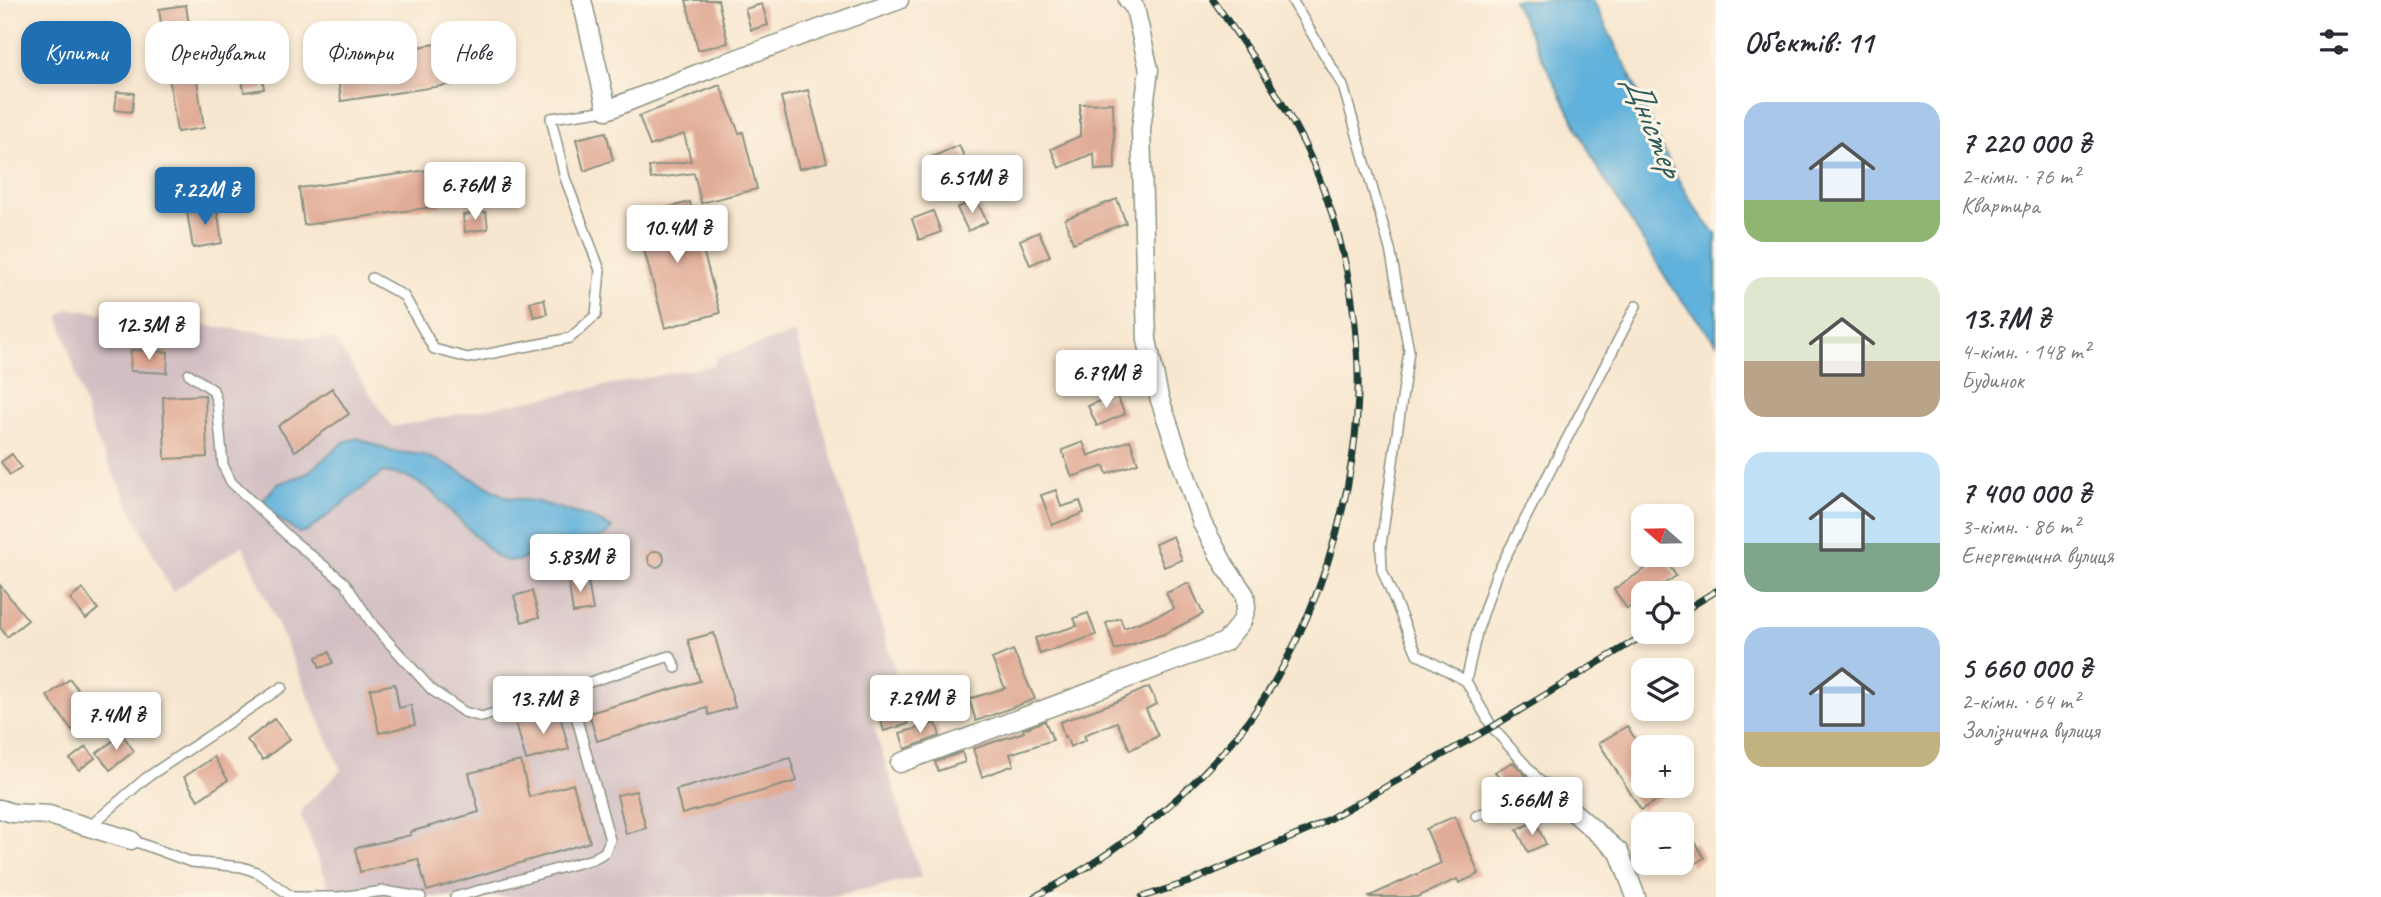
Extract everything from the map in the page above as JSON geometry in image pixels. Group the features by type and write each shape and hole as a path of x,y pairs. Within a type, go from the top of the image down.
{"street":[{"path":"582,0 607,110 717,66 899,0"},
{"path":"900,763 1225,642 1242,621 1246,608 1245,595 1224,566 1202,523 1160,397 1147,340 1141,129 1149,70 1135,8 1128,0"},
{"path":"1546,788 1619,852 1636,897"},
{"path":"0,809 12,813 49,815 131,840"}],"lane":[{"path":"1292,0 1343,86 1390,250 1409,351 1381,545 1382,570 1417,654 1466,681 1492,727 1546,788 1476,816"},
{"path":"372,278 404,296 434,349 468,358 570,338 596,315 600,270 565,178 551,118 607,110"},
{"path":"1466,681 1476,632 1496,575 1636,306"},
{"path":"189,374 213,390 217,402 223,465 231,482 291,539 345,583 373,625 432,690 464,712 482,718 670,656 676,668"},
{"path":"89,827 146,778 282,687"},
{"path":"455,897 593,859 605,852 610,841 569,690"},
{"path":"131,840 191,862 242,867 259,873 292,897 339,897 384,891 421,897"}],"shaded area":[{"path":"69,309 335,341 392,427 713,365 717,358 795,333 904,701 870,714 921,877 828,897 333,897 301,815 304,807 341,770 243,545 172,592 92,430 59,316"}],"water":[{"path":"1513,0 1593,0 1680,183 1716,234 1716,343 1673,289 1596,165"},
{"path":"358,438 390,451 423,455 446,464 506,497 538,502 589,517 612,528 606,536 516,561 502,560 428,488 406,476 383,472 308,531 299,533 265,509 264,499 277,484 306,474 344,442"}],"building":[{"path":"686,0 718,0 728,43 698,50"},
{"path":"762,4 768,25 751,30 745,9"},
{"path":"186,5 188,21 161,21 159,9"},
{"path":"431,45 431,84 455,84 341,101 339,84 417,84 417,47"},
{"path":"170,84 198,84 204,128 177,132"},
{"path":"243,84 263,84 264,89 244,92"},
{"path":"720,85 739,133 743,132 757,189 701,203 694,173 651,179 649,167 691,161 684,134 650,146 639,116"},
{"path":"808,90 827,162 799,169 781,97"},
{"path":"117,92 134,93 132,112 115,110"},
{"path":"1113,103 1115,169 1095,170 1094,153 1059,168 1051,149 1080,136 1080,104"},
{"path":"606,132 613,160 584,171 576,139"},
{"path":"959,145 970,170 944,181 932,157"},
{"path":"436,169 441,206 304,225 299,188"},
{"path":"976,199 987,222 968,231 957,208"},
{"path":"1117,199 1126,223 1073,243 1065,219"},
{"path":"690,202 720,313 665,328 635,216"},
{"path":"217,207 222,243 193,248 187,212"},
{"path":"933,211 941,232 919,240 912,219"},
{"path":"486,212 488,229 465,232 463,215"},
{"path":"1039,232 1050,256 1030,265 1020,240"},
{"path":"544,299 547,314 534,317 530,302"},
{"path":"131,350 168,352 167,373 130,371"},
{"path":"332,388 349,414 295,451 278,426"},
{"path":"1116,394 1125,414 1097,426 1088,406"},
{"path":"205,395 207,457 165,459 163,397"},
{"path":"1130,440 1138,463 1107,474 1104,466 1072,477 1062,450 1083,442 1088,456"},
{"path":"12,454 21,467 10,475 1,462"},
{"path":"1056,490 1061,507 1080,501 1084,513 1052,525 1041,495"},
{"path":"1173,536 1182,560 1164,567 1155,544"},
{"path":"656,551 664,559 656,567 648,559"},
{"path":"1648,567 1670,567 1676,576 1668,581 1631,581 1631,606 1627,609 1614,589"},
{"path":"587,575 593,610 573,613 568,579"},
{"path":"1189,583 1203,614 1164,634 1115,650 1106,623 1120,618 1124,628 1174,609 1166,593"},
{"path":"0,585 28,620 7,637 0,627"},
{"path":"83,589 98,609 86,619 70,599"},
{"path":"532,591 539,617 522,622 514,596"},
{"path":"1088,613 1096,635 1040,654 1035,638 1077,626 1074,618"},
{"path":"714,633 735,707 709,715 707,708 597,741 589,713 700,681 688,640"},
{"path":"1013,650 1035,699 976,721 969,699 1005,688 992,659"},
{"path":"329,652 333,663 320,668 316,657"},
{"path":"70,679 95,713 72,730 47,696"},
{"path":"395,684 399,708 411,705 415,725 379,733 370,689"},
{"path":"1149,687 1157,704 1146,709 1158,736 1130,750 1117,722 1084,735 1086,740 1070,747 1060,722"},
{"path":"904,708 908,724 884,731 879,716"},
{"path":"559,712 569,749 526,760 516,723"},
{"path":"274,719 290,739 263,760 247,740"},
{"path":"1045,721 1053,740 1010,754 1014,765 982,777 973,749 1024,732 1023,729"},
{"path":"936,723 940,736 905,749 900,733"},
{"path":"1627,726 1633,735 1631,794 1599,743"},
{"path":"122,734 134,751 110,770 97,753"},
{"path":"86,747 95,758 79,770 70,759"},
{"path":"962,752 965,762 938,771 935,762"},
{"path":"214,757 228,780 198,800 184,777"},
{"path":"790,758 797,781 682,814 676,790"},
{"path":"521,761 529,797 573,784 590,842 427,891 418,859 360,872 355,848 411,835 410,832 479,812 469,773"},
{"path":"1513,762 1528,778 1506,791 1495,772"},
{"path":"636,791 646,828 626,834 617,795"},
{"path":"1633,798 1660,798 1641,810"},
{"path":"1455,816 1479,874 1459,883 1457,879 1417,897 1368,897 1441,863 1426,829"},
{"path":"1535,821 1546,844 1528,852 1517,830"},
{"path":"1694,842 1704,858 1694,864"}],"railway":[{"path":"1034,897 1112,851 1158,815 1223,752 1255,712 1283,666 1308,616 1328,563 1343,508 1353,453 1358,399 1355,324 1343,254 1322,185 1303,141 1267,79 1213,0"},
{"path":"1694,605 1716,591"},
{"path":"1142,897 1189,882 1313,828 1492,727 1631,643"}],"water label":[{"name":"Дністер","path":"1654,125"}]}
